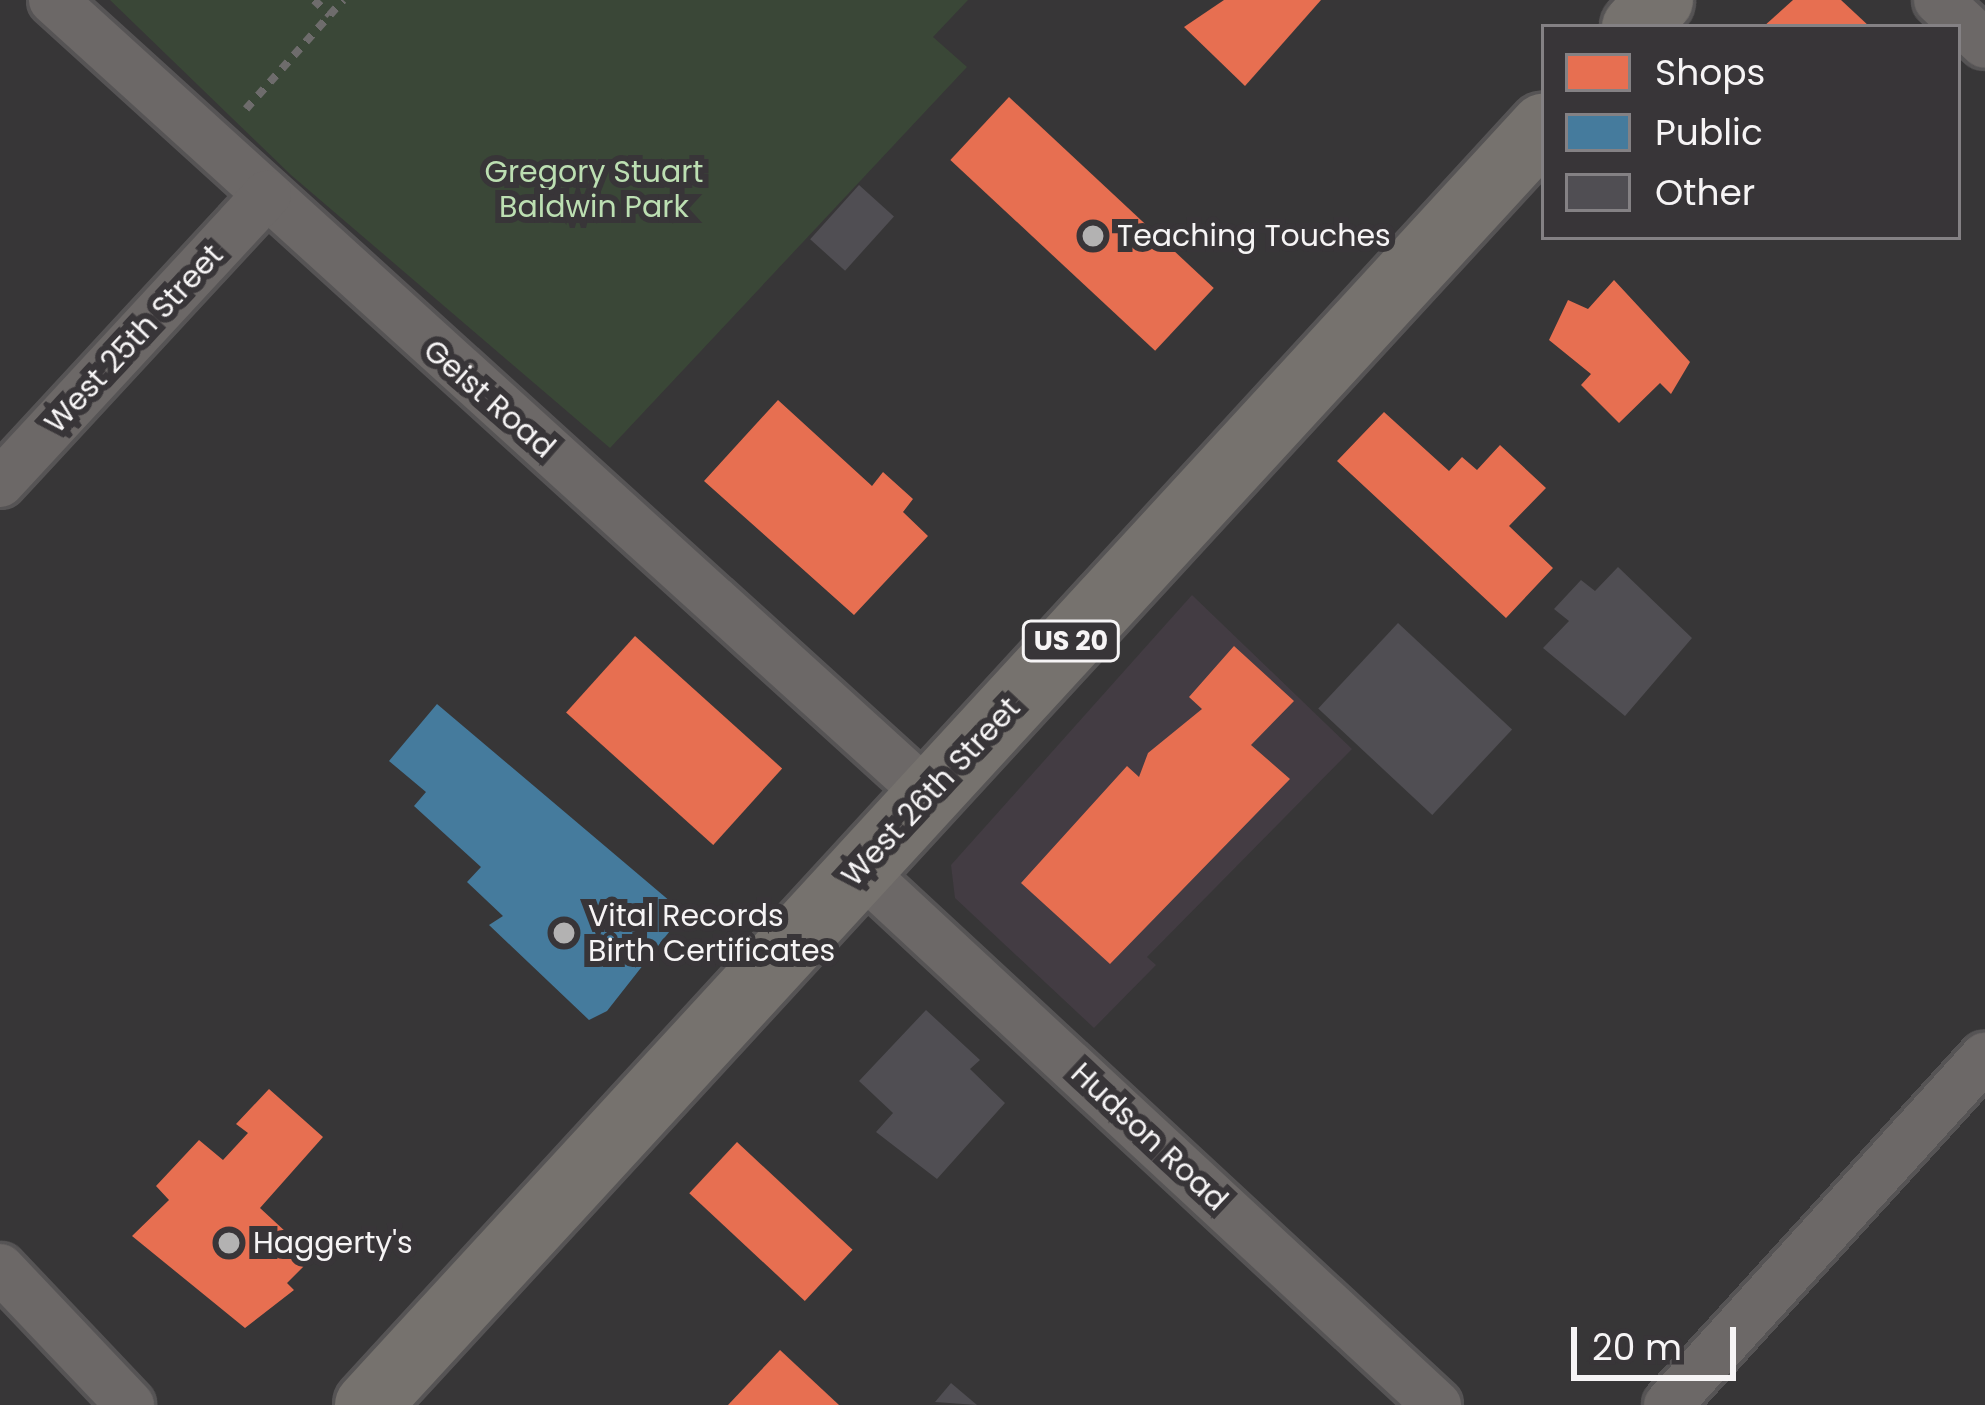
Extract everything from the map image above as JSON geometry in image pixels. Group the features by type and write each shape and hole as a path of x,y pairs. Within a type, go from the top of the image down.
{"main road":[{"path":"1638,24 1660,0"},
{"name":"West 26th Street","path":"368,1405 1541,129"}],"street":[{"name":"Geist Road","path":"52,0 929,795"},
{"path":"1938,0 1985,44"},
{"name":"West 25th Street","path":"0,483 267,195"},
{"name":"Hudson Road","path":"860,870 1437,1405"},
{"path":"1668,1405 1985,1057"},
{"path":"0,1268 130,1405"}],"path":[{"path":"314,0 330,15"},
{"path":"214,146 344,0"}],"shaded area":[{"path":"1192,595 1352,749 1147,957 1156,965 1094,1028 955,898 951,865"}],"green space":[{"name":"Gregory Stuart Baldwin Park","path":"110,0 968,0 933,37 967,67 610,448 291,175"}],"building: Shops":[{"path":"1224,0 1321,0 1245,86 1184,27"},
{"path":"1793,0 1841,0 1867,24 1766,24"},
{"path":"1009,97 1214,288 1155,351 950,160"},
{"path":"1614,280 1690,362 1671,394 1660,383 1619,423 1581,385 1591,374 1549,340 1568,300 1588,309"},
{"path":"778,400 872,486 883,472 913,499 903,512 928,536 854,615 704,481"},
{"path":"1384,412 1449,471 1462,457 1477,470 1500,445 1546,488 1509,526 1553,568 1506,618 1337,461"},
{"path":"635,636 782,768 713,845 566,713"},
{"path":"1234,646 1294,701 1251,745 1290,779 1110,964 1021,883 1127,766 1139,777 1148,753 1202,709 1189,697"},
{"path":"269,1089 323,1137 260,1208 313,1257 287,1283 294,1290 245,1328 132,1236 169,1200 156,1186 199,1140 223,1160 248,1133 236,1124"},
{"path":"737,1142 853,1250 805,1301 689,1193"},
{"path":"780,1350 839,1405 728,1405"}],"building: Public":[{"path":"437,704 684,913 607,1011 589,1020 489,925 503,916 467,882 481,867 414,806 426,792 389,761"}],"building: Other":[{"path":"859,185 894,216 845,271 810,239"},
{"path":"1618,567 1692,638 1625,716 1543,648 1569,621 1554,609 1581,580 1595,591"},
{"path":"1398,623 1512,729 1432,815 1318,709"},
{"path":"926,1010 980,1060 970,1069 1005,1103 937,1179 876,1132 893,1113 859,1081"},
{"path":"951,1383 977,1405 935,1402"}],"place":[{"name":"Teaching Touches","path":"1093,236"},
{"name":"Vital Records Birth Certificates","path":"564,933"},
{"name":"Haggerty's","path":"229,1243"}]}
